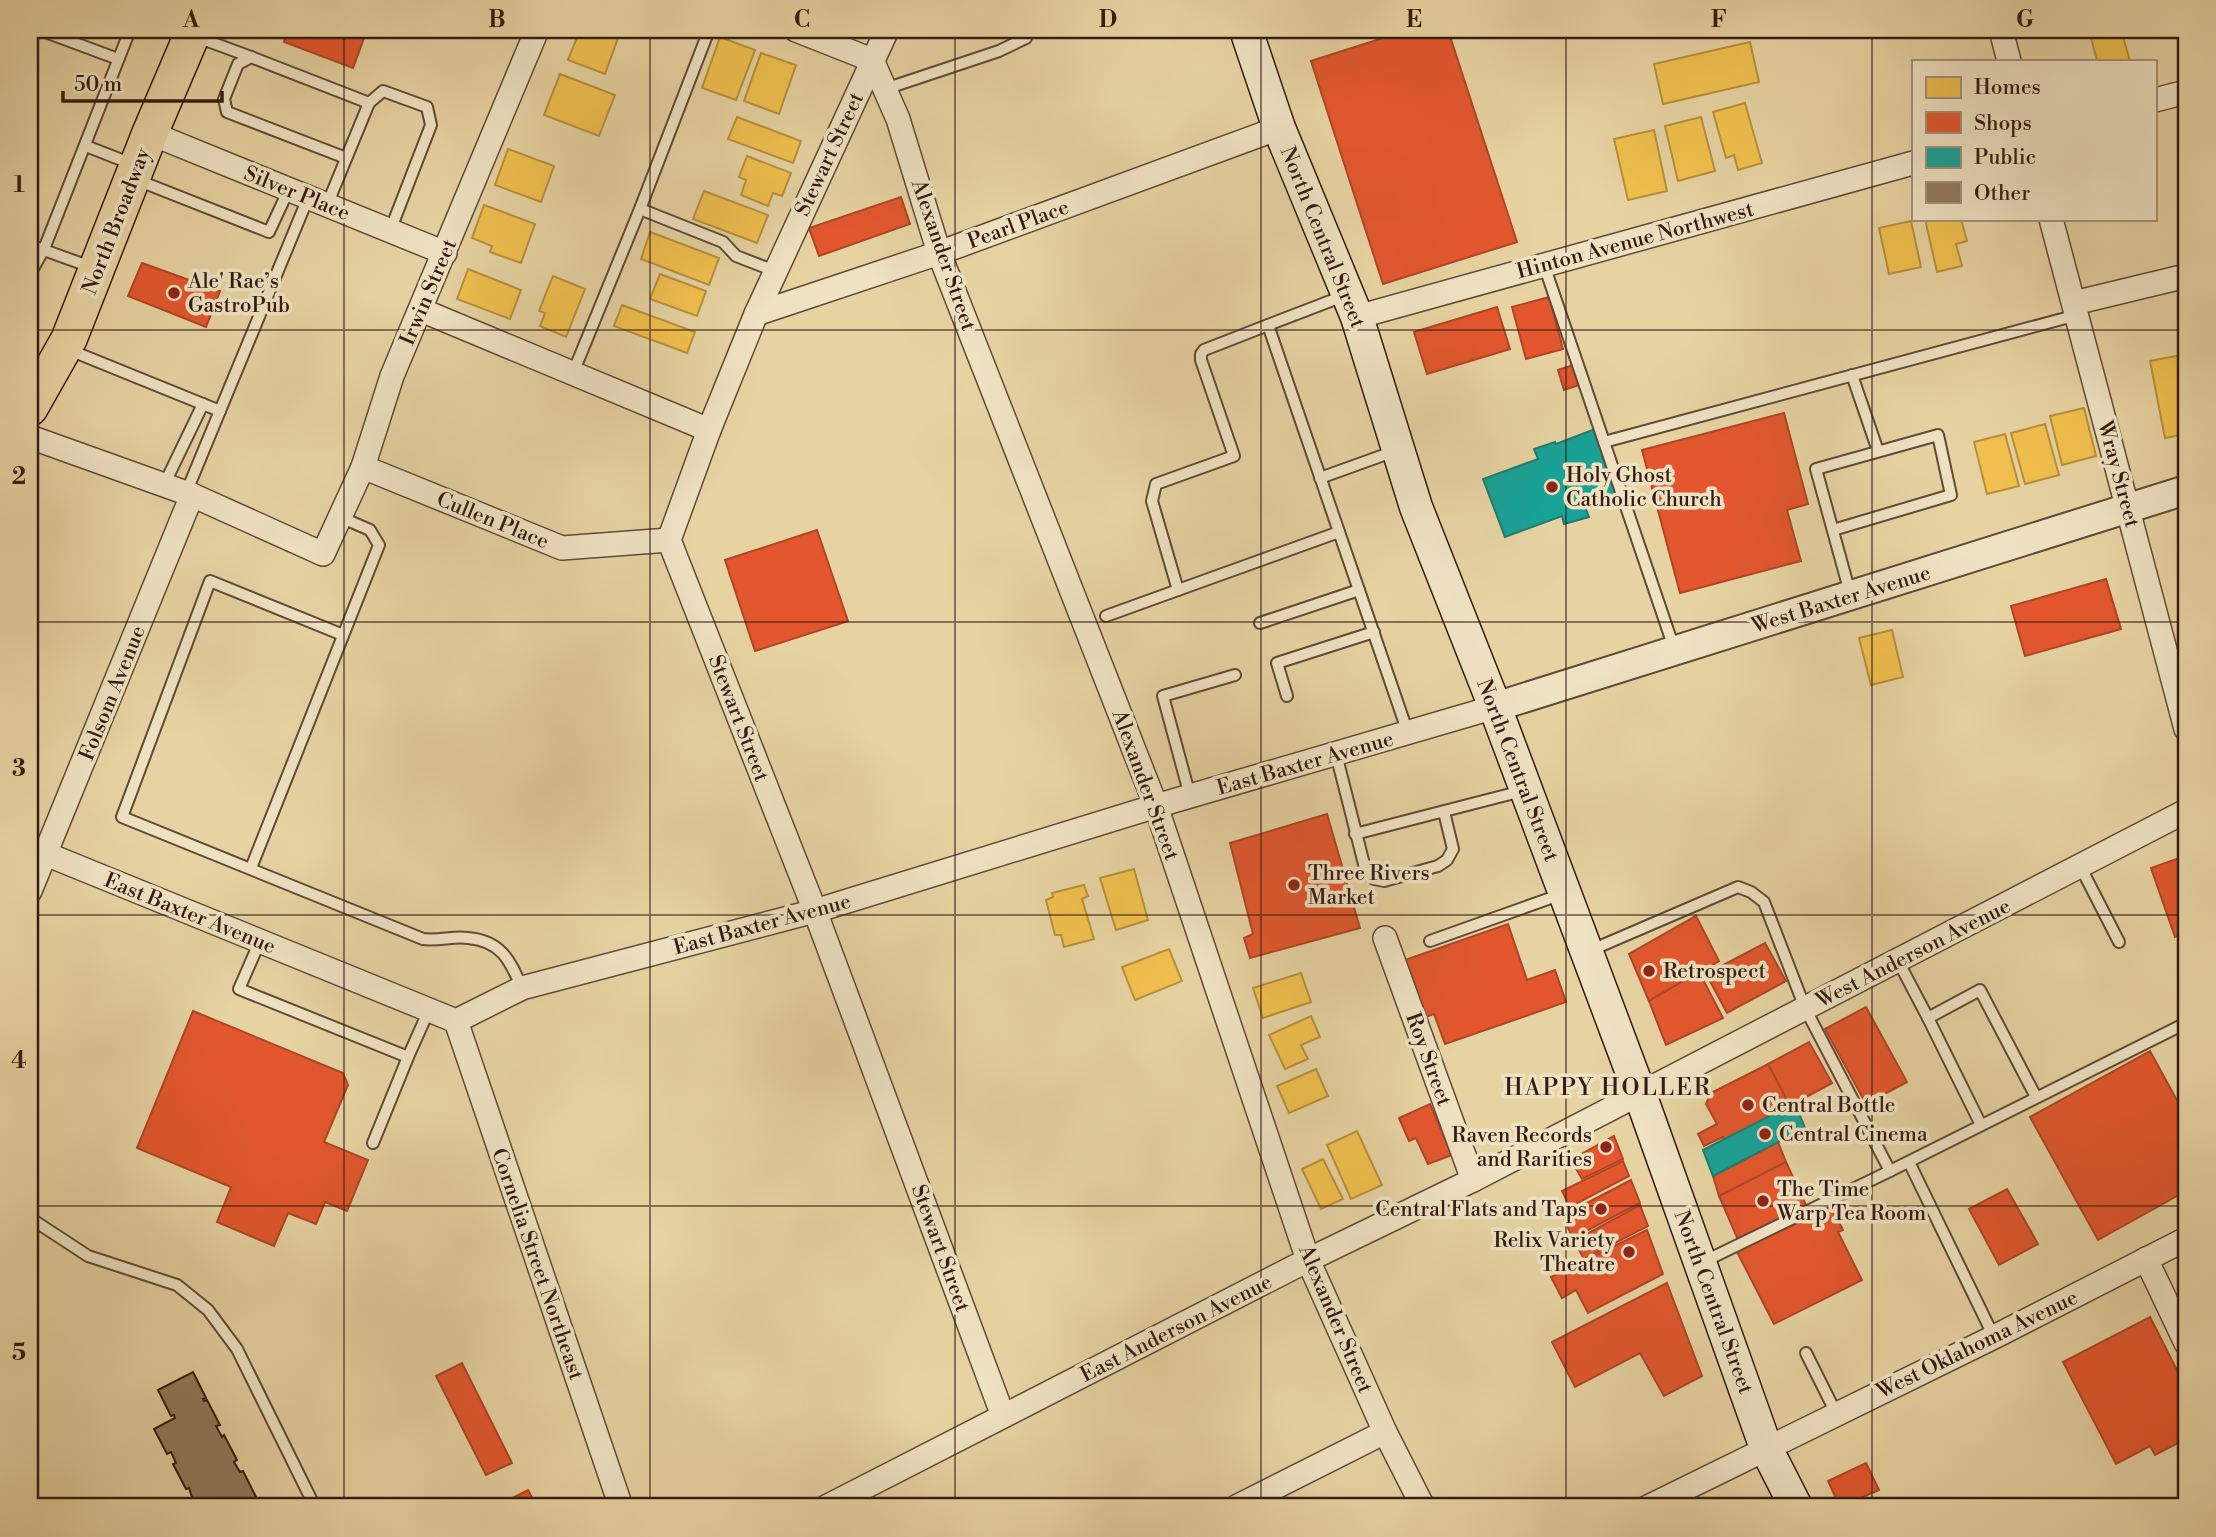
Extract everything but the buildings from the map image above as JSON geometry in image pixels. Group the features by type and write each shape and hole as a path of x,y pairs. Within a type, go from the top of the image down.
{"main road":[{"name":"North Central Street","path":"1246,30 1279,128 1352,305 1416,507 1495,708 1640,1094 1766,1448 1796,1507"},
{"name":"North Broadway","path":"30,408 64,348 193,32"}],"street":[{"name":"Irwin Street","path":"181,491 323,554 363,467 392,376 537,30"},
{"path":"796,30 872,60"},
{"name":"Stewart Street","path":"887,30 755,314 669,540 815,911 1003,1416"},
{"path":"2001,30 2009,60"},
{"name":"Alexander Street","path":"872,60 898,119 939,253 1156,806 1308,1260 1384,1432 1423,1507"},
{"path":"2156,100 2186,92"},
{"name":"Pearl Place","path":"755,314 939,253 1279,128"},
{"name":"Silver Place","path":"150,133 445,253"},
{"name":"Hinton Avenue Northwest","path":"1352,305 1544,265 1912,163"},
{"name":"Wray Street","path":"2051,220 2186,729"},
{"path":"2075,309 2186,276"},
{"path":"421,310 709,430"},
{"path":"30,437 181,491"},
{"name":"Cullen Place","path":"363,467 562,548 669,540"},
{"name":"West Baxter Avenue","path":"1495,708 2186,490"},
{"name":"Folsom Avenue","path":"30,891 181,491"},
{"name":"East Baxter Avenue","path":"46,854 456,1021 522,988 815,911 1156,806 1495,708"},
{"name":"West Anderson Avenue","path":"1640,1094 2186,811"},
{"name":"Roy Street","path":"1385,938 1473,1180"},
{"name":"Cornelia Street Northeast","path":"456,1021 621,1507"},
{"name":"East Anderson Avenue","path":"826,1507 1308,1260 1473,1180 1640,1094"},
{"name":"West Oklahoma Avenue","path":"1647,1507 1994,1337 2186,1239"},
{"path":"2146,1259 2186,1343"},
{"path":"1236,1507 1384,1432"}],"lane":[{"path":"40,30 118,59"},
{"path":"30,274 44,249 130,30"},
{"path":"573,373 709,30"},
{"path":"885,89 999,51 1026,38 1023,30"},
{"path":"193,32 369,103"},
{"path":"251,57 238,64 224,99 226,112 346,158"},
{"path":"86,146 135,172 270,232 346,158 369,103 383,91 427,107 431,125 390,231"},
{"path":"181,491 220,411 308,197"},
{"path":"640,209 723,242 736,256 775,271"},
{"path":"30,245 97,269"},
{"path":"1544,265 1675,651"},
{"path":"1178,590 1152,501 1156,484 1234,456 1201,354 1204,350 1268,325 1352,305"},
{"path":"1604,442 1852,375 2075,309"},
{"path":"1268,325 1408,733"},
{"path":"64,348 220,411"},
{"path":"1852,375 1878,451"},
{"path":"181,491 203,404"},
{"path":"1833,530 1951,495 1938,435 1816,468 1851,596"},
{"path":"1320,478 1398,450"},
{"path":"251,868 379,545 370,530 340,517"},
{"path":"1106,616 1339,532"},
{"path":"343,635 210,581 122,817 423,939 467,937 491,943 510,961 522,988"},
{"path":"1260,623 1359,590"},
{"path":"1287,696 1277,663 1374,632"},
{"path":"1190,796 1163,696 1235,675"},
{"path":"1336,754 1366,872 1374,878 1384,881 1438,866 1447,860 1453,849 1444,811"},
{"path":"1355,835 1526,790"},
{"path":"2080,866 2119,942"},
{"path":"1587,952 1738,887 1751,892 1764,902 1805,1008 1890,1171"},
{"path":"1430,941 1564,893"},
{"path":"260,941 239,989 408,1057"},
{"path":"1898,961 1981,1125"},
{"path":"1928,1018 1980,990 2036,1097"},
{"path":"373,1143 429,1010"},
{"path":"1700,1263 2186,1023"},
{"path":"1909,1162 1994,1337"},
{"path":"30,1218 88,1256 177,1285 208,1310 237,1349 315,1507"},
{"path":"1806,1353 1836,1413"}],"place":[{"name":"Ale' Rae’s GastroPub","path":"174,293"},
{"name":"Holy Ghost Catholic Church","path":"1552,487"},
{"name":"Three Rivers Market","path":"1294,885"},
{"name":"Retrospect","path":"1649,971"},
{"name":"Central Bottle","path":"1748,1105"},
{"name":"Central Cinema","path":"1765,1134"},
{"name":"Raven Records and Rarities","path":"1606,1147"},
{"name":"The Time Warp Tea Room","path":"1763,1201"},
{"name":"Central Flats and Taps","path":"1601,1209"},
{"name":"Relix Variety Theatre","path":"1629,1252"}],"district":[{"name":"HAPPY HOLLER","path":"1608,1087"}]}
